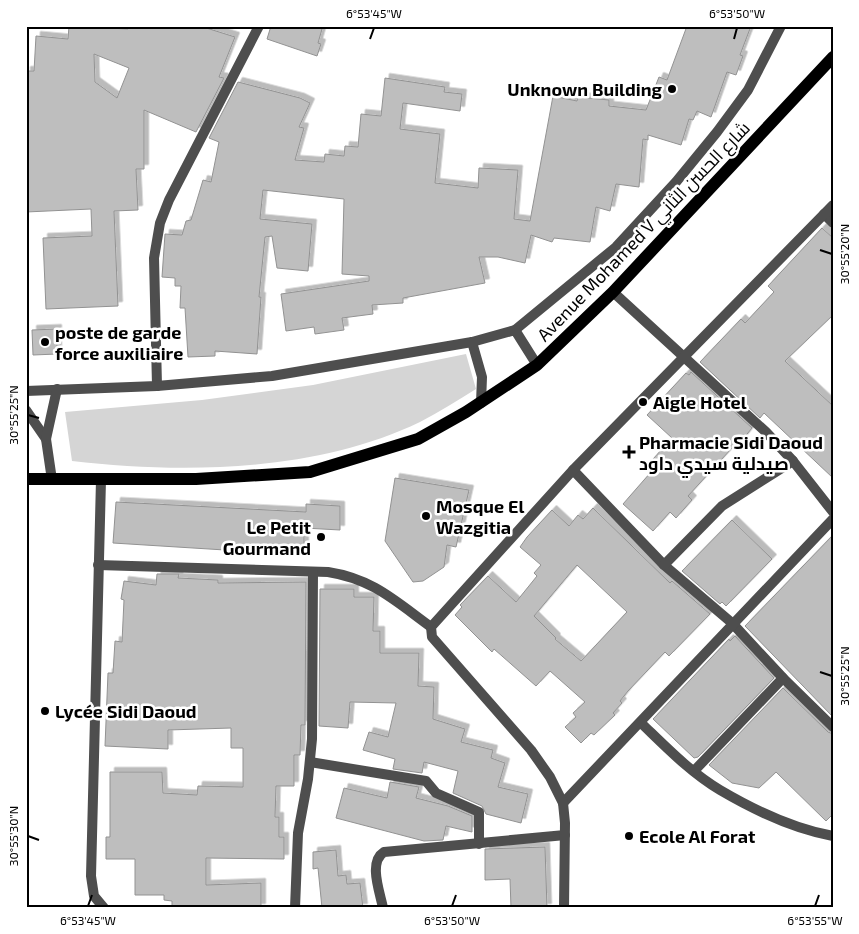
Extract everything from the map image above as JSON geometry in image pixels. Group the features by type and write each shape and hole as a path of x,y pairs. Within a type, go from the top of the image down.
{"main road":[{"name":"Avenue Mohamed V شارع الحسن الثاني","path":"26,479 101,480 250,477 310,472 418,439 481,403 537,365 613,292 833,57"}],"street":[{"path":"157,386 154,258 160,223 168,200 259,26"},
{"path":"26,391 157,386 272,376 472,342 515,330 616,247 676,182 748,90 781,26"},
{"path":"564,908 565,835 562,803 550,777 531,750 432,637 431,627 573,470 833,205"},
{"path":"824,214 833,224"},
{"path":"613,292 766,432 793,461 833,512"},
{"path":"515,330 537,365"},
{"path":"472,342 482,377 481,403"},
{"path":"52,480 46,439 57,389"},
{"path":"26,410 46,439"},
{"path":"664,565 722,506 793,461"},
{"path":"573,470 664,565 732,623 782,678 833,727"},
{"path":"101,480 91,876 94,896 104,908"},
{"path":"562,803 641,723 732,623 833,519"},
{"path":"98,565 313,572 346,575 371,584 431,627"},
{"path":"295,908 298,833 312,739 313,572"},
{"path":"694,771 782,678"},
{"path":"641,723 694,771 719,790 805,831 833,836"},
{"path":"310,762 426,781 436,793 480,812 479,844"},
{"path":"383,908 375,863 378,856 384,852 565,835"}],"shaded area":[{"path":"466,354 476,389 420,422 380,439 338,451 294,460 204,468 115,465 72,461 65,412 202,400 313,385"}],"building":[{"path":"69,26 128,29 129,26 200,26 235,37 219,77 224,78 196,132 144,110 144,169 136,169 138,210 114,211 118,306 46,309 43,238 92,236 91,209 26,212 26,71 34,71 36,36 68,39","holes":["94,54 129,68 117,98 95,82"]},
{"path":"271,26 314,26 322,29 318,43 321,44 317,56 267,39"},
{"path":"687,26 751,26 740,55 743,56 736,75 727,72 711,117 697,111 693,120 689,119 681,145 648,135 648,140 643,139 639,187 616,184 610,211 596,207 590,242 554,238 552,242 531,235 525,263 498,257 479,257 485,283 403,298 403,303 372,305 373,314 342,318 344,330 315,334 314,327 286,331 281,294 369,281 369,276 342,274 344,199 263,190 260,219 312,224 308,271 277,268 272,236 265,237 259,297 261,297 257,354 215,351 215,356 188,357 185,308 180,308 181,286 175,286 175,278 162,277 165,234 182,235 186,221 191,220 203,180 211,182 219,142 209,138 238,82 300,98 310,103 299,127 304,128 295,160 324,162 325,154 344,156 345,146 358,147 361,114 381,116 385,78 445,87 444,92 462,94 460,111 403,103 400,129 440,134 435,183 478,188 479,168 518,170 514,219 530,221 553,96 577,101 578,97 609,100 609,106 646,110 659,77 667,80"},
{"path":"822,228 833,238 833,315 785,361 833,406 833,478 764,413 760,418 700,362 741,319 745,323 774,292 768,286"},
{"name":"poste de garde force auxiliaire","path":"57,329 57,354 33,355 32,330"},
{"path":"691,372 752,428 734,450 732,448 688,496 692,500 676,518 670,512 653,531 623,504 658,464 653,459 672,438 647,415 686,373 689,375"},
{"name":"Mosque El Wazgitia","path":"395,478 469,490 456,547 447,545 444,567 423,581 413,582 385,541"},
{"path":"116,502 306,512 306,504 340,506 340,530 304,528 304,551 241,549 241,551 113,543"},
{"path":"593,508 670,583 672,581 710,614 669,656 665,652 620,701 622,703 613,713 615,715 594,735 591,733 581,743 565,727 576,717 573,713 585,702 550,671 536,686 494,649 492,652 455,615 462,607 460,605 488,576 516,602 537,576 534,573 541,565 520,547 527,537 552,510 569,526 578,515 583,519","holes":["577,565 627,612 581,661 555,639 534,616"]},
{"path":"732,520 772,559 726,606 722,602 720,604 682,571"},
{"path":"833,535 833,717 745,626"},
{"path":"157,574 179,574 178,578 218,580 218,583 306,582 305,725 301,725 300,755 294,755 294,786 276,786 275,817 279,817 279,837 284,837 284,859 206,858 206,885 261,883 261,908 172,908 172,901 164,900 164,895 135,895 135,859 106,859 106,837 110,837 110,772 162,772 163,793 197,795 198,786 243,787 243,748 231,748 231,728 168,730 168,749 105,746 108,673 113,673 115,641 122,642 124,600 121,599 124,581 156,585"},
{"path":"320,589 354,589 354,597 374,597 373,631 380,631 380,653 419,653 418,686 434,687 433,719 465,729 461,742 493,750 491,758 505,763 498,787 528,794 521,823 486,814 482,806 453,793 458,771 424,762 422,773 393,769 395,759 363,750 369,732 388,737 396,703 350,702 348,728 319,726"},
{"path":"735,636 774,678 698,757 694,758 653,719 729,639 730,641"},
{"path":"783,688 828,732 833,734 833,814 826,821 776,772 759,788 732,783 709,765"},
{"path":"390,782 419,787 416,798 448,806 472,816 472,832 446,826 443,840 424,841 336,818 344,788 387,798"},
{"path":"545,847 547,908 511,908 510,879 485,880 485,849"},
{"path":"336,850 338,876 346,875 347,884 360,883 363,908 322,908 318,868 313,869 313,852"}],"place":[{"name":"Unknown Building","path":"672,89"},
{"name":"poste de garde force auxiliaire","path":"45,342"},
{"name":"Aigle Hotel","path":"643,402"},
{"name":"Pharmacie Sidi Daoud صيدلية سيدي داود","path":"629,452"},
{"name":"Mosque El Wazgitia","path":"426,516"},
{"name":"Le Petit Gourmand","path":"321,537"},
{"name":"Lycée Sidi Daoud","path":"45,711"},
{"name":"Ecole Al Forat","path":"629,836"}]}
